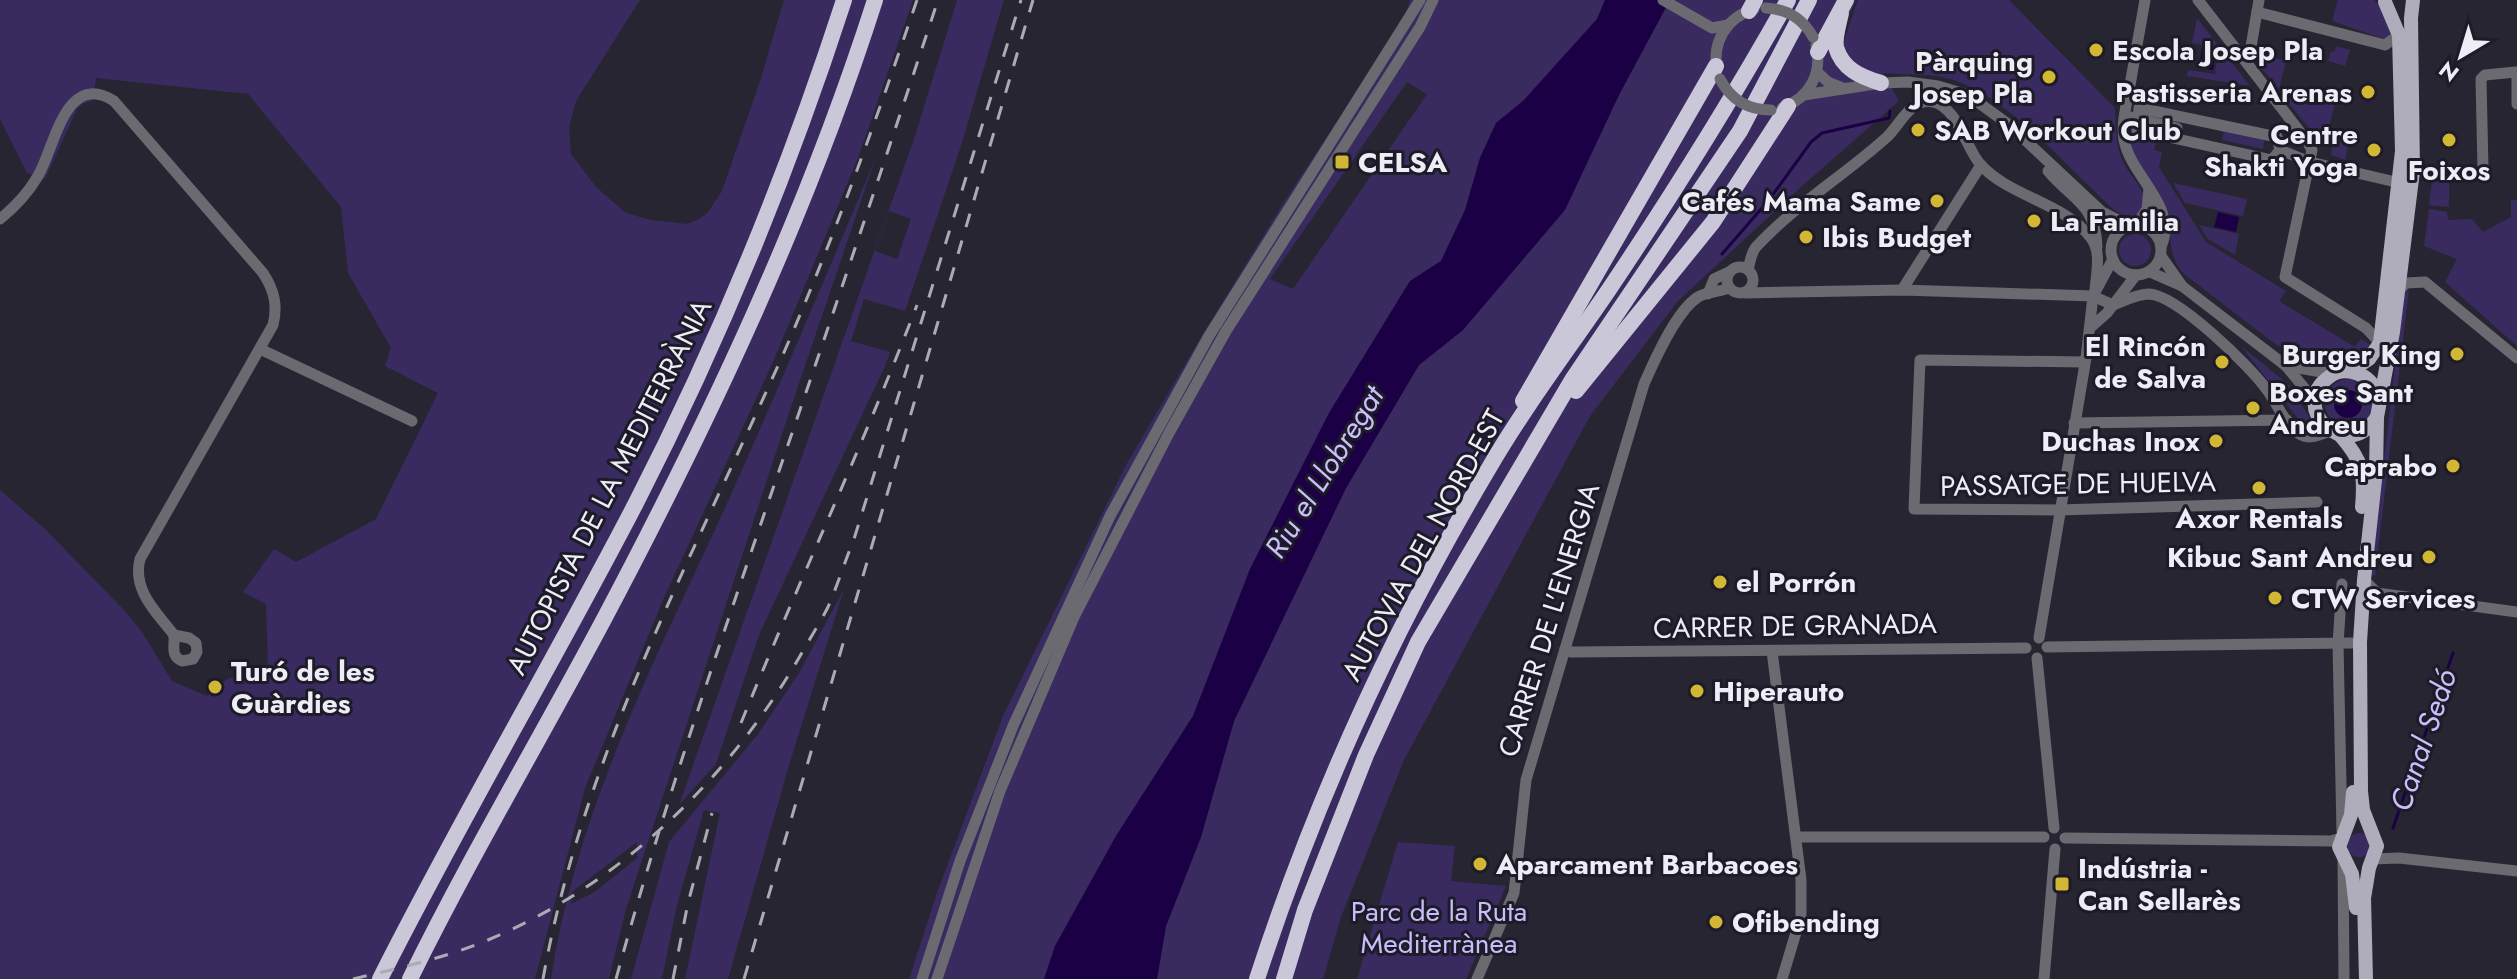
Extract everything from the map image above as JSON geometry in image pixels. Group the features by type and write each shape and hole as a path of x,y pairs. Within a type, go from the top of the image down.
{"highway":[{"name":"AUTOPISTA DE LA MEDITERRÀNIA","path":"380,979 603,565 698,375 785,172 844,0"},
{"name":"AUTOPISTA DE LA MEDITERRÀNIA","path":"410,979 632,565 721,388 800,207 875,0"},
{"name":"AUTOVIA DEL NORD-EST","path":"1257,979 1344,746 1417,599 1489,467 1647,232 1788,0"},
{"name":"AUTOVIA DEL NORD-EST","path":"1284,979 1305,910 1366,755 1418,642 1572,380 1740,131 1809,0"},
{"path":"1816,45 1844,7"},
{"path":"1844,7 1835,45 1848,68 1860,77 1881,83"},
{"path":"1489,467 1536,375 1718,73"},
{"path":"1541,431 1713,222 1788,106"}],"main road":[{"path":"2366,979 2364,898 2374,852 2361,791 2359,668 2362,604 2376,471 2377,417 2389,356 2413,171 2412,0 2397,4 2384,1"},
{"path":"2358,979 2355,887 2339,847 2351,815 2353,798 2345,644 2363,474 2357,456 2320,421 2315,401 2319,387 2333,374 2351,371 2369,359 2380,343 2383,326 2402,151 2399,35 2384,1"},
{"path":"2351,371 2370,380 2380,401"},
{"path":"2335,433 2359,434 2377,417"},
{"path":"2343,835 2359,826 2370,830"},
{"path":"2345,858 2362,864 2374,852"}],"street":[{"path":"922,979 960,861 1013,726 1110,516 1209,336 1420,0"},
{"path":"937,979 1000,791 1074,617 1169,433 1226,331 1420,27 1433,0"},
{"path":"1663,0 1712,28 1718,44 1718,73 1737,100 1753,108 1771,110 1788,106 1804,95 1881,83 1923,84 1968,95 1991,109 2102,212 2152,230 2161,252 2205,329"},
{"path":"2145,0 2123,129 2130,158 2160,204 2164,219 2165,238 2150,272"},
{"path":"2198,0 2312,150 2285,277 2366,328 2380,343"},
{"path":"1712,28 1728,25 1757,6 1791,13 1804,24 1816,45 1817,72 1804,95"},
{"path":"2248,64 2258,6 2385,45 2399,35"},
{"path":"1718,44 1728,25"},
{"path":"2229,41 2242,42 2252,32"},
{"path":"1817,72 1828,82 1844,88"},
{"path":"2483,169 2481,79 2485,75 2517,72 2517,104"},
{"path":"0,219 24,197 38,176 70,105 87,94 108,97 268,280 275,297 275,315 260,349 140,559 140,587 174,635"},
{"path":"1745,293 1752,287 1753,250 1808,200 1889,135 1915,105 1922,102 1933,102 1945,108 1981,165 2013,187 2064,214 2083,228 2098,248"},
{"path":"2280,150 2272,160 2138,130 2134,118 2139,108 2277,137 2280,150 2309,166 2400,183"},
{"path":"2134,118 2177,128"},
{"path":"2031,147 2050,174 2092,216 2097,227 2098,248 2085,362 2059,510 2043,643 2044,655 2037,658 2029,655 2026,648 2032,639 2043,643 2345,644 2342,584"},
{"path":"1902,290 1981,165"},
{"path":"2149,187 2147,209 2133,225 2119,232 2114,240 2111,254 2121,270 2136,275 2150,272 2184,288 2286,366 2315,401"},
{"path":"2102,212 2114,240"},
{"path":"2094,294 2113,259"},
{"path":"1774,291 1740,267 1729,272 1726,280 1729,288 1736,293 1902,290 2094,294 2113,305"},
{"name":"CARRER DE L'ENERGIA","path":"1708,294 1714,279 1729,272"},
{"path":"2090,328 2136,275"},
{"path":"2398,292 2406,283 2425,282 2517,358"},
{"name":"CARRER DE L'ENERGIA","path":"1477,979 1514,893 1526,780 1644,384 1659,348 1687,307 1698,297 1729,288"},
{"path":"2113,305 2152,294 2205,329 2244,362 2287,420 2303,436 2335,433"},
{"path":"2366,328 2383,326"},
{"path":"260,349 412,421"},
{"name":"PASSATGE DE HUELVA","path":"2085,362 1920,360 1914,509 2059,510 2317,502"},
{"path":"2286,366 2333,374"},
{"path":"2074,423 2287,420"},
{"path":"2364,580 2377,593 2517,612"},
{"path":"2362,604 2377,593"},
{"name":"CARRER DE GRANADA","path":"1565,649 1571,652 2026,648"},
{"path":"1772,651 1801,880 1801,916 1782,979"},
{"path":"2037,658 2054,828"},
{"path":"2054,828 2062,831 2065,838 2062,846 2055,849 2046,845 2044,837 2047,831 2054,828"},
{"path":"2065,838 2331,841 2343,835"},
{"path":"1797,837 2044,837"},
{"path":"2044,979 2055,849"},
{"path":"2374,852 2399,858 2517,871"},
{"path":"2344,979 2345,858"}],"green space":[{"path":"0,0 640,0 576,101 569,127 571,154 596,187 626,213 651,220 687,224 708,212 722,191 784,0 913,0 858,158 773,362 663,600 585,788 535,979 0,979 0,490 46,530 124,610 142,632 172,681 207,696 227,679 268,668 266,604 243,592 274,549 296,562 376,519 438,393 385,366 391,348 348,273 341,207 248,94 96,78 93,101 77,109 45,179 27,173 0,119"},
{"path":"957,0 1004,0 961,146 905,311 864,299 851,341 890,352 885,366 759,635 716,764 679,805 915,136","holes":["889,211 911,219 897,259 875,251"]},
{"path":"1410,0 1605,0 1597,19 1523,101 1496,123 1480,158 1465,210 1441,261 1410,281 1329,413 1250,569 1193,716 1116,836 1055,946 1044,979 909,979 937,893 1003,716 1126,465 1284,202 1404,19","holes":["1407,82 1427,94 1293,289 1270,279"]},
{"path":"1670,0 1856,0 1840,36 1842,46 1858,0 2009,0 2115,108 2120,152 2144,196 2141,209 2135,216 2124,216 2113,209 2015,116 1971,87 1941,77 1883,73 1899,101 1678,301 1590,416 1404,760 1341,917 1323,979 1157,979 1166,926 1201,837 1234,721 1346,488 1419,365 1463,330 1620,93"},
{"path":"2338,0 2374,0 2394,31 2390,41 2332,21"},
{"path":"2197,18 2250,86 2187,76 2188,70 2215,74 2219,48 2192,43"},
{"path":"2336,46 2350,50 2345,66 2328,61"},
{"path":"2261,54 2286,61 2279,89 2257,63 2257,56"},
{"path":"2293,86 2336,99 2324,147 2288,102"},
{"path":"2224,128 2265,137 2263,149 2222,140"},
{"path":"2334,130 2350,138 2345,160 2331,155"},
{"path":"2129,135 2156,141 2154,150 2162,152 2159,167 2206,242 2286,291 2279,301 2355,347 2361,339 2374,347 2357,359 2340,365 2324,366 2309,362 2279,346 2184,274 2174,258 2163,202 2133,152"},
{"path":"876,157 626,909 609,979 551,979 579,856 621,738 802,333","holes":["637,842 637,858 596,891 571,904 572,892"]},
{"path":"2433,172 2449,173 2449,207 2429,205"},
{"path":"2173,183 2247,199 2243,216 2185,203"},
{"path":"2511,200 2517,200 2517,346 2445,282 2457,259 2424,246 2429,209 2447,212 2448,220 2472,219 2483,232 2511,217"},
{"path":"2199,225 2239,234 2235,255 2208,239"},
{"path":"2135,234 2147,238 2151,250 2147,262 2135,266 2123,262 2119,250 2123,238"},
{"path":"2409,289 2375,576 2371,575 2403,296"},
{"path":"2241,346 2288,384 2318,431 2304,426"},
{"path":"2349,379 2366,386 2373,403 2366,420 2349,427 2332,420 2325,403 2332,386"},
{"path":"844,589 790,762 728,979 685,979 720,813 704,810 676,909 662,979 631,979 669,842 758,734 799,673"},
{"path":"2359,833 2370,840 2371,845 2364,856 2359,857 2348,850 2347,845 2354,834"},
{"name":"Parc de la Ruta Mediterrànea","path":"1398,842 1455,846 1451,881 1506,886 1466,979 1357,979"}],"water":[{"name":"Riu el Llobregat","path":"1605,0 1670,0 1620,93 1565,210 1463,330 1419,365 1346,488 1234,721 1201,837 1166,926 1157,979 1044,979 1055,946 1116,836 1193,716 1250,569 1329,413 1410,281 1441,261 1465,210 1480,158 1496,123 1523,101 1597,19"},
{"path":"2202,47 2216,50 2213,70 2199,68"},
{"path":"2218,212 2239,217 2236,232 2214,227"},
{"path":"2348,390 2358,394 2362,404 2358,414 2348,418 2338,414 2334,404 2338,394"}],"waterway":[{"path":"1722,254 1769,200 1811,142 1822,133 1889,118 1890,111"},
{"name":"Canal Sedó","path":"2393,828 2453,653"}],"railway":[{"path":"543,979 561,896 613,736 679,580 803,307 855,176 917,0"},
{"path":"616,979 693,724 938,0"},
{"path":"353,979 422,962 488,940 537,917 584,889 670,821 744,740 776,695 828,607 854,539 1021,0"},
{"path":"744,979 1033,0"},
{"path":"741,723 917,305"},
{"path":"673,979 688,903 712,813"}],"place":[{"name":"Escola Josep Pla","path":"2096,50"},
{"name":"Pàrquing Josep Pla","path":"2049,77"},
{"name":"Pastisseria Arenas","path":"2368,92"},
{"name":"SAB Workout Club","path":"1918,130"},
{"name":"Foixos","path":"2449,140"},
{"name":"Centre Shakti Yoga","path":"2374,150"},
{"name":"CELSA","path":"1342,162"},
{"name":"Cafés Mama Same","path":"1937,201"},
{"name":"La Familia","path":"2034,221"},
{"name":"Ibis Budget","path":"1806,237"},
{"name":"Burger King","path":"2457,354"},
{"name":"El Rincón de Salva","path":"2222,362"},
{"name":"Boxes Sant Andreu","path":"2253,408"},
{"name":"Duchas Inox","path":"2216,441"},
{"name":"Caprabo","path":"2453,466"},
{"name":"Axor Rentals","path":"2259,488"},
{"name":"Kibuc Sant Andreu","path":"2429,557"},
{"name":"el Porrón","path":"1720,582"},
{"name":"CTW Services","path":"2275,598"},
{"name":"Turó de les Guàrdies","path":"215,687"},
{"name":"Hiperauto","path":"1697,691"},
{"name":"Aparcament Barbacoes","path":"1480,864"},
{"name":"Indústria - Can Sellarès","path":"2062,884"},
{"name":"Ofibending","path":"1716,922"}]}
